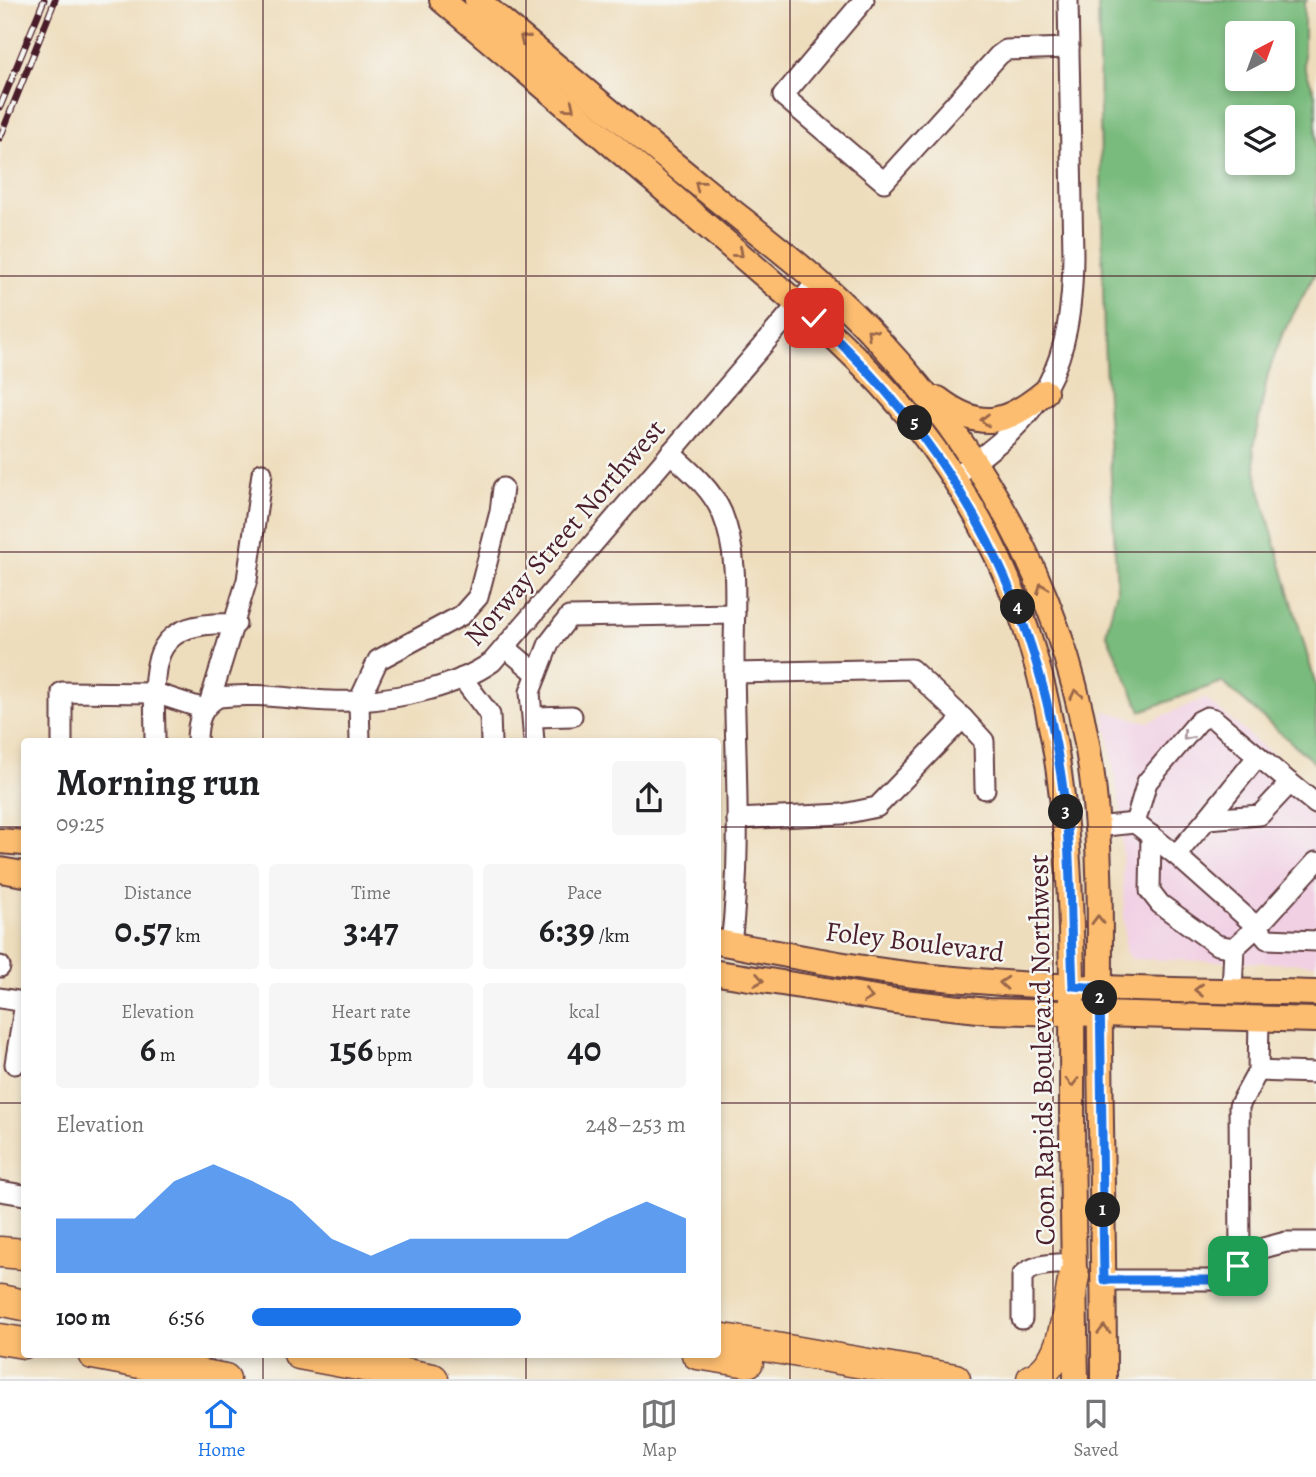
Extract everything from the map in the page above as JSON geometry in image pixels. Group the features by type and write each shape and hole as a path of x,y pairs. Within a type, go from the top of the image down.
{"highway":[{"path":"0,1252 21,1254"},
{"path":"1032,1379 1050,1367 1056,1353 1074,1270"},
{"path":"0,1300 21,1304"},
{"path":"0,1339 21,1342"},
{"path":"721,1339 955,1379"},
{"path":"106,1358 172,1379"},
{"path":"113,1358 225,1379"},
{"path":"320,1358 433,1379"},
{"path":"721,1358 851,1379"}],"main road":[{"name":"Coon Rapids Boulevard Northwest","path":"442,0 848,349 892,396 953,477 1003,570 1045,685 1066,809 1073,986 1076,1379"},
{"path":"477,0 851,312 897,362 976,461 1020,540 1059,632 1084,729 1096,827 1104,1379"},
{"path":"897,362 955,413 968,419 994,421 1010,416 1045,392"},
{"path":"0,841 21,843"},
{"path":"0,870 21,874"},
{"name":"Foley Boulevard","path":"724,943 930,977 1100,988 1316,993"},
{"path":"721,974 801,987 988,1011 1316,1020"}],"street":[{"path":"864,0 783,96 884,182 993,59 1006,50 1069,48"},
{"path":"953,477 1014,431 1045,392 1060,356 1073,296 1068,0"},
{"name":"Norway Street Northwest","path":"207,705 229,695 359,701 424,690 462,678 492,662 816,283"},
{"path":"670,453 697,477 721,512 733,555 736,891 724,943"},
{"path":"197,738 197,727 236,624 247,579 262,473"},
{"path":"360,738 359,701 378,660 462,615 478,597 500,512 503,488"},
{"path":"534,738 530,692 549,643 569,617 735,614"},
{"path":"155,738 154,666 162,649 176,634 204,622 236,624"},
{"path":"505,647 537,674"},
{"path":"734,673 911,669 984,741 985,789"},
{"path":"462,678 490,715 491,738"},
{"path":"62,738 62,692 155,692 207,705"},
{"path":"534,717 572,716"},
{"path":"1234,948 1217,945 1160,904 1150,891 1143,829 1147,782 1199,722 1207,717 1214,719 1316,804"},
{"path":"737,819 843,814 877,807 963,718"},
{"path":"1176,855 1258,756"},
{"path":"1208,819 1260,815 1290,783"},
{"path":"1096,827 1143,829 1258,927 1267,939 1316,941"},
{"path":"1232,991 1234,948 1258,927 1316,862"},
{"path":"0,998 21,1002"},
{"path":"1104,1280 1223,1280 1232,1276 1240,1254 1239,1106 1258,1071 1259,1019"},
{"path":"0,1035 21,1035"},
{"path":"15,1063 21,1039"},
{"path":"1258,1071 1316,1073"},
{"path":"0,1191 21,1194"},
{"path":"1240,1254 1286,1242 1316,1242"},
{"path":"1022,1319 1022,1276 1025,1272 1033,1267 1074,1270"}],"shaded area":[{"path":"1205,698 1316,791 1316,964 1127,959 1132,958 1125,952 1121,812 1104,711 1148,722"}],"green space":[{"path":"1098,0 1307,0 1304,4 1304,65 1316,97 1316,272 1282,335 1268,374 1253,448 1258,483 1316,686 1316,764 1222,682 1141,711 1106,633 1117,590 1104,342"}],"railway":[{"path":"0,107 44,0"},
{"path":"0,138 55,0"}],"route":[{"path":"814,318 863,364 892,396 953,477 1003,570 1045,685 1059,755 1066,809 1073,986 1100,988 1104,1280 1223,1280 1232,1276 1238,1266"}]}
